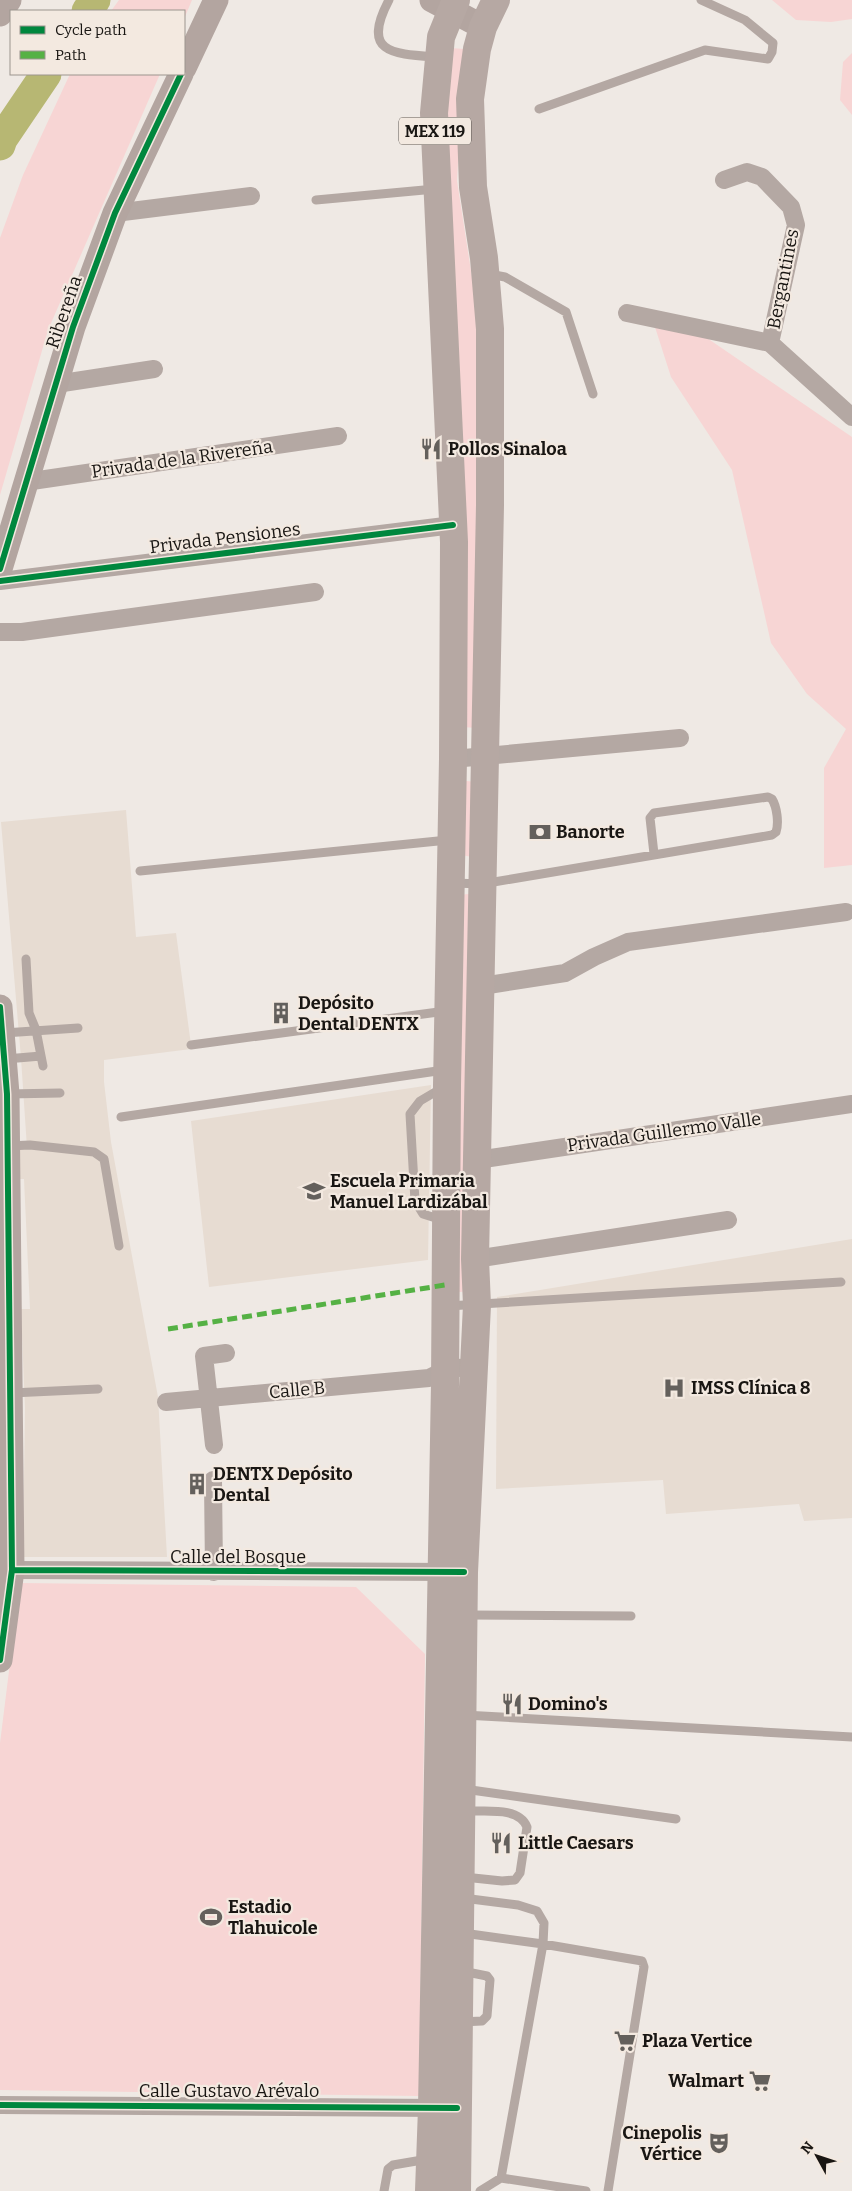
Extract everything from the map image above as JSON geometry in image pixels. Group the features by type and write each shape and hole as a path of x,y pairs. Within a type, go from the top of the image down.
{"main road":[{"name":"MEX 119","path":"456,2191 445,2108 454,1572 474,1376 477,1305 475,1259 482,986 482,884 490,505 490,329 482,245 473,187 470,98 477,49 483,26 496,0"},
{"name":"MEX 119","path":"429,2191 430,2159 445,2108 458,2022 464,1715 464,1615 454,1572 439,1377 445,1306 453,760 454,525 434,113 446,3"}],"street":[{"path":"0,14 9,0"},
{"path":"185,66 216,0"},
{"path":"446,3 483,26"},
{"name":"Ribereña","path":"0,569 73,327 115,214 181,75"},
{"name":"Bergantines","path":"724,180 747,172 762,177 791,207 796,225 770,343"},
{"path":"115,214 251,196"},
{"path":"626,313 770,343 852,418"},
{"path":"56,384 154,369"},
{"name":"Privada de la Rivereña","path":"26,482 338,436"},
{"name":"Privada Pensiones","path":"0,581 454,525"},
{"path":"0,632 22,632 315,592"},
{"path":"453,760 680,738"},
{"path":"482,986 565,972 628,942 846,912"},
{"path":"0,1007 8,1094 12,1570 0,1660"},
{"name":"Privada Guillermo Valle","path":"477,1160 852,1104"},
{"path":"475,1259 728,1220"},
{"path":"214,1445 204,1356 226,1353"},
{"name":"Calle B","path":"166,1402 439,1377 451,1387 460,1387 474,1376"},
{"path":"213,1480 214,1572"},
{"name":"Calle del Bosque","path":"12,1570 454,1572"},
{"name":"Calle Gustavo Arévalo","path":"0,2105 445,2108"}],"lane":[{"path":"389,0 379,24 378,36 380,42 397,54 439,57"},
{"path":"539,109 705,50 768,59 772,52 773,43 745,20 701,0"},
{"path":"316,200 438,189"},
{"path":"485,273 505,277 566,312 593,394"},
{"path":"451,883 482,884 772,835 776,832 777,828 775,803 768,797 654,813 650,818 654,854"},
{"path":"140,871 425,841 451,840"},
{"path":"26,959 29,1013 36,1030 43,1066"},
{"path":"191,1045 448,1011"},
{"path":"1,1033 78,1028"},
{"path":"4,1060 41,1056"},
{"path":"121,1117 447,1077"},
{"path":"446,1221 423,1214 415,1201 410,1114 420,1101 447,1077"},
{"path":"8,1094 60,1093"},
{"path":"8,1146 30,1145 94,1152 104,1159 118,1246"},
{"path":"445,1306 841,1282"},
{"path":"10,1394 98,1389"},
{"path":"464,1615 631,1616"},
{"path":"464,1715 852,1737"},
{"path":"461,1800 676,1819"},
{"path":"461,1800 515,1814 525,1822 527,1827 520,1873 515,1880 461,1887"},
{"path":"461,1887 537,1911 544,1923 543,1944 501,2178"},
{"path":"461,1933 543,1944 642,1961 644,1967 608,2191"},
{"path":"384,2191 388,2168 393,2165 430,2159"},
{"path":"480,2191 501,2178 538,2187 586,2191"}],"shaded area":[{"path":"119,0 192,0 185,17 185,10 112,10"},
{"path":"772,0 852,0 852,19 831,22 796,20"},
{"path":"451,48 464,49 457,181 478,316 479,728 460,727 440,113"},
{"path":"852,53 852,115 840,100 843,62"},
{"path":"70,75 160,75 48,330 0,495 0,238 23,175"},
{"path":"655,327 707,338 852,437 852,865 824,868 824,768 846,729 807,694 771,643 732,470 671,377"},
{"path":"458,780 476,782 478,858 461,855"},
{"path":"126,810 136,937 176,933 191,1045 191,1049 104,1060 104,1082 111,1142 158,1397 167,1557 23,1557 25,1408 21,1309 30,1309 24,1179 17,1179 15,1149 27,1148 1,822"},
{"path":"481,893 470,1291 451,1293 457,895"},
{"name":"Escuela Primaria Manuel Lardizábal","path":"431,1085 428,1260 209,1287 191,1121"},
{"name":"IMSS Clínica 8","path":"852,1239 852,1518 804,1521 799,1504 666,1514 663,1480 496,1489 497,1297"},
{"name":"Estadio Tlahuicole","path":"20,1583 356,1587 425,1654 419,2096 0,2090 0,1743"}],"waterway":[{"path":"88,10 95,0"},
{"path":"0,145 2,139 45,75"}],"marked path":[{"path":"168,1329 445,1285"}],"cycle path":[{"path":"0,569 73,327 115,213 181,75"},
{"path":"0,581 453,525"},
{"path":"0,1007 7,1094 12,1570 0,1660"},
{"path":"12,1570 464,1572"},
{"path":"0,2105 457,2108"}],"place":[{"name":"Pollos Sinaloa","path":"431,449"},
{"name":"Banorte","path":"540,832"},
{"name":"Depósito Dental DENTX","path":"281,1013"},
{"name":"Escuela Primaria Manuel Lardizábal","path":"314,1191"},
{"name":"IMSS Clínica 8","path":"674,1388"},
{"name":"DENTX Depósito Dental","path":"197,1484"},
{"name":"Domino's","path":"512,1704"},
{"name":"Little Caesars","path":"501,1843"},
{"name":"Estadio Tlahuicole","path":"211,1917"},
{"name":"Plaza Vertice","path":"625,2041"},
{"name":"Walmart","path":"760,2081"},
{"name":"Cinepolis Vértice","path":"719,2143"}]}
